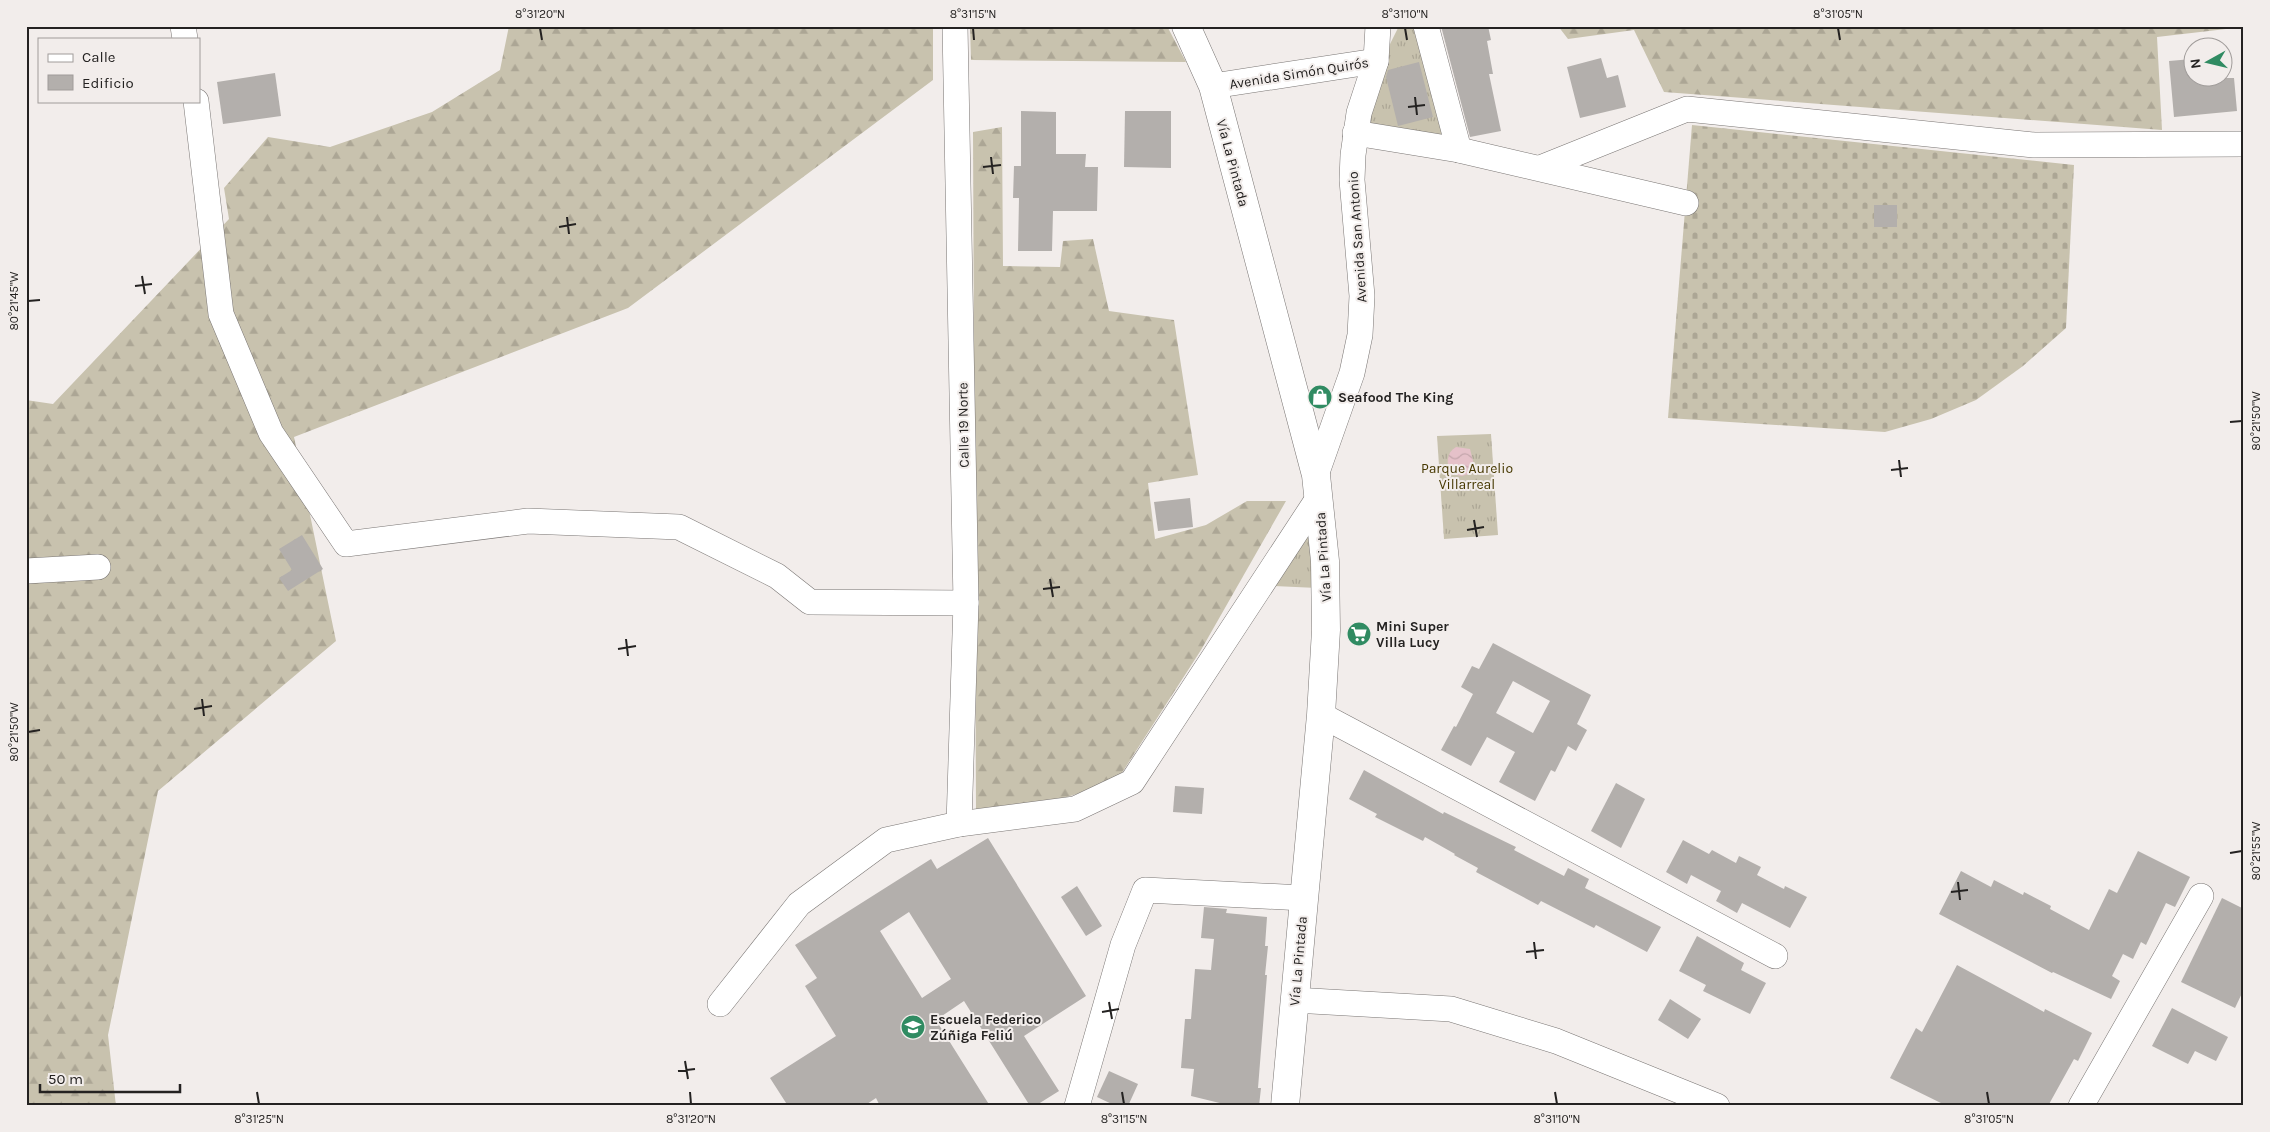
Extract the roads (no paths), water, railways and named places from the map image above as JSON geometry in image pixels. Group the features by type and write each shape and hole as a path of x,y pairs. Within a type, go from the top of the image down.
{"main road":[{"name":"Vía La Pintada","path":"1186,26 1213,86 1317,486 1325,562 1326,630 1321,715 1285,1106"}],"street":[{"name":"Calle 19 Norte","path":"955,26 966,603 959,824"},
{"name":"Avenida San Antonio","path":"720,1004 799,904 886,840 959,824 1075,809 1132,782 1317,486 1352,373 1360,336 1362,296 1352,180 1355,133 1364,96 1376,61 1378,26"},
{"name":"Avenida Simón Quirós","path":"1213,86 1376,61 1394,26"},
{"path":"1426,26 1459,150"},
{"path":"196,102 221,314 271,433 346,544 528,520 679,527 777,576 810,602 966,603"},
{"path":"1540,168 1687,109 2034,145 2244,144"},
{"path":"1355,133 1459,150 1686,203"},
{"path":"26,571 98,567"},
{"path":"1321,715 1775,956"},
{"path":"1077,1106 1123,944 1145,890 1303,898"},
{"path":"2081,1106 2201,896"},
{"path":"1294,1000 1451,1008 1556,1041 1717,1106"}],"water":[{"path":"1456,447 1470,449 1474,465 1472,473 1462,476 1451,474 1448,459 1450,452"}],"place":[{"name":"Seafood The King","path":"1320,397"},
{"name":"Mini Super Villa Lucy","path":"1359,634"},
{"name":"Escuela Federico Zúñiga Feliú","path":"913,1027"}],"park label":[{"name":"Parque Aurelio Villarreal","path":"1467,476"}]}
